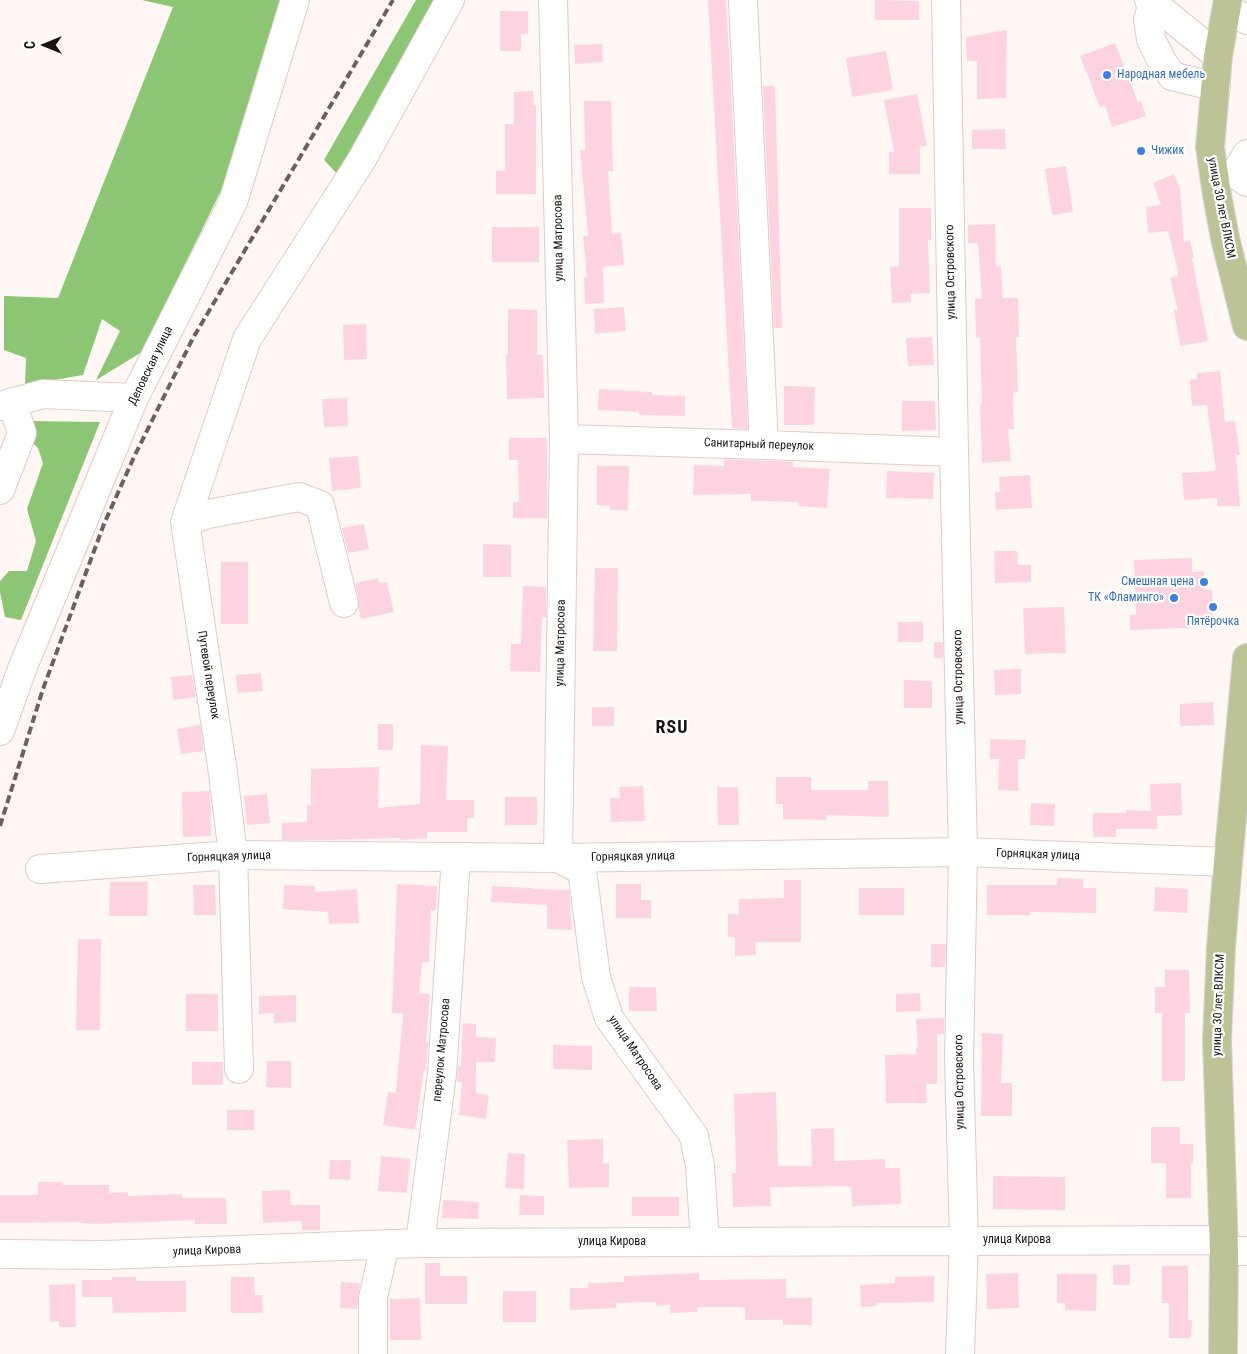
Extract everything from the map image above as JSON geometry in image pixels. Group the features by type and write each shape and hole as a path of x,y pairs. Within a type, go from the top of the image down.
{"main road":[{"name":"улица 30 лет ВЛКСМ","path":"1234,9 1218,56 1210,147 1216,195 1247,326"},
{"name":"улица 30 лет ВЛКСМ","path":"1223,1354 1231,1247 1217,1040 1221,947 1245,699 1247,658"}],"street":[{"name":"Деповская улица","path":"0,731 11,668 134,398 233,202 294,0"},
{"path":"185,522 247,339 361,161 450,0"},
{"name":"улица Матросова","path":"553,0 564,439 558,858 582,870 596,977 609,1018 694,1136 700,1166 704,1242"},
{"path":"743,0 764,444"},
{"name":"улица Островского","path":"946,0 954,452 964,852 958,1060 964,1240 960,1354"},
{"path":"1151,1 1218,56"},
{"path":"1151,1 1148,20 1151,39 1161,60 1172,76 1216,88"},
{"path":"1247,154 1235,174 1247,182"},
{"path":"0,490 22,433 6,404 43,394 134,398"},
{"name":"Санитарный переулок","path":"564,439 764,444 954,452"},
{"path":"185,522 208,514 300,497 320,505 344,603"},
{"name":"Путевой переулок","path":"185,522 233,855 239,1068"},
{"name":"Горняцкая улица","path":"40,868 233,855 558,858 964,852 1228,862"},
{"name":"переулок Матросова","path":"420,1243 442,1074 456,857"},
{"name":"улица Кирова","path":"0,1254 105,1255 420,1243 964,1240 1231,1247"},
{"path":"373,1354 372,1298 385,1244"}],"green space":[{"path":"142,0 284,0 230,172 142,352 96,380 120,331 102,319 83,375 25,385 26,358 4,350 4,296 58,298 173,7"},
{"path":"416,0 442,0 341,178 324,160"},
{"path":"28,421 100,422 21,620 5,617 0,592 0,581 9,571 27,571 36,541 27,509 43,463 38,448 27,437"}],"building":[{"path":"708,0 726,0 748,429 732,428"},
{"path":"875,0 919,1 919,20 875,20"},
{"path":"500,11 528,11 528,34 521,34 521,51 500,51"},
{"path":"1007,30 1006,98 977,99 977,61 967,61 966,37"},
{"name":"Народная мебель","path":"1115,43 1138,102 1141,101 1146,116 1112,127 1105,105 1100,107 1080,56"},
{"path":"602,44 603,62 575,64 574,45"},
{"path":"886,51 893,90 852,97 846,58"},
{"path":"763,86 775,86 782,328 774,328"},
{"path":"533,91 534,105 536,105 536,194 496,194 496,171 505,170 505,124 514,124 514,92"},
{"path":"917,94 927,146 920,146 920,174 889,174 889,152 894,152 884,100"},
{"path":"584,101 611,101 613,171 608,171 612,234 621,233 624,265 603,267 604,303 585,304 584,277 587,277 583,236 588,236 580,150 585,150"},
{"path":"1005,129 1006,149 972,149 972,130"},
{"path":"1066,166 1073,212 1052,215 1045,169"},
{"path":"1174,174 1180,188 1184,242 1190,240 1208,341 1180,346 1174,310 1178,310 1170,278 1178,276 1177,267 1168,231 1148,233 1146,207 1161,205 1153,183"},
{"path":"899,208 931,208 931,240 928,240 930,293 910,294 911,302 892,303 890,267 899,266"},
{"path":"995,224 996,267 1001,266 1003,298 1018,298 1019,337 1016,337 1018,392 1013,393 1014,429 1008,429 1011,461 982,463 980,338 976,338 975,299 982,299 978,243 968,243 968,225"},
{"path":"492,227 539,227 539,262 492,262"},
{"path":"624,307 626,331 595,334 594,309"},
{"path":"508,309 537,310 537,355 543,355 544,398 507,399"},
{"path":"366,324 367,359 344,360 343,325"},
{"path":"932,337 934,365 908,366 906,338"},
{"path":"1220,371 1225,422 1235,421 1240,455 1236,455 1240,506 1217,506 1217,498 1184,500 1182,473 1216,471 1207,405 1192,406 1190,380 1197,379 1197,373"},
{"path":"784,386 815,387 814,425 784,425"},
{"path":"599,389 652,392 652,395 685,396 685,416 639,415 639,412 598,410"},
{"path":"347,398 348,426 324,427 322,399"},
{"path":"902,401 935,401 936,430 902,431"},
{"path":"509,438 547,438 547,518 513,518 513,502 519,502 518,460 509,460"},
{"path":"358,456 361,488 332,491 329,458"},
{"path":"724,459 793,462 793,467 830,469 827,508 798,506 798,502 751,501 751,494 693,495 694,465 724,466"},
{"path":"597,466 629,466 628,510 610,510 610,506 597,505"},
{"path":"887,471 934,473 933,499 886,498"},
{"path":"1030,475 1032,508 996,510 995,492 1000,492 999,477"},
{"path":"364,524 369,549 348,553 342,528"},
{"path":"483,544 511,545 511,577 483,577"},
{"path":"994,551 1017,551 1018,565 1031,565 1031,582 995,583"},
{"name":"ТК «Фламинго»","path":"1192,558 1192,572 1204,571 1204,590 1212,590 1213,627 1130,630 1130,615 1136,615 1134,560"},
{"path":"221,562 248,562 248,624 221,624"},
{"path":"595,568 618,568 617,651 593,651"},
{"path":"378,578 379,583 387,582 394,612 361,619 355,583"},
{"path":"523,586 546,587 546,617 542,617 540,672 510,671 511,644 521,644"},
{"path":"1064,607 1066,653 1025,654 1023,608"},
{"path":"898,622 923,622 923,642 898,642"},
{"path":"934,642 943,642 943,658 934,658"},
{"path":"1021,669 1021,694 995,695 994,670"},
{"path":"261,673 263,691 238,693 236,675"},
{"path":"192,675 196,697 173,700 171,677"},
{"path":"904,680 932,681 932,708 904,708"},
{"path":"1213,702 1214,725 1180,726 1180,704"},
{"path":"592,707 614,707 614,726 592,726"},
{"path":"378,724 393,724 393,750 378,750"},
{"path":"200,725 204,751 181,754 177,729"},
{"path":"990,739 1026,740 1025,759 1018,759 1018,791 998,790 999,759 990,759"},
{"path":"421,745 448,746 446,800 474,800 474,818 467,818 467,832 427,832 427,838 400,840 400,838 282,840 282,823 307,822 307,805 311,805 311,769 379,767 378,808 420,804"},
{"path":"776,777 811,777 811,790 868,790 868,781 888,781 889,817 826,815 826,820 783,819 783,804 776,804"},
{"path":"1181,783 1182,815 1157,816 1157,829 1116,829 1116,837 1093,837 1093,813 1126,813 1126,810 1151,811 1150,784"},
{"path":"643,786 645,821 611,822 610,798 620,798 619,787"},
{"path":"717,787 738,787 739,825 718,825"},
{"path":"210,791 211,836 183,837 182,792"},
{"path":"267,794 270,823 247,825 244,796"},
{"path":"505,797 537,797 537,825 505,825"},
{"path":"1031,803 1055,804 1054,826 1030,825"},
{"path":"1057,878 1083,879 1083,888 1096,888 1096,913 1030,912 1030,915 987,915 987,885 1057,885"},
{"path":"784,880 801,880 801,942 755,942 756,955 735,956 735,937 728,937 728,914 739,914 739,899 784,898"},
{"path":"110,882 148,882 147,916 109,916"},
{"path":"397,884 437,886 436,910 431,910 429,962 422,962 419,993 430,994 426,1070 424,1070 415,1130 383,1125 388,1092 396,1093 403,1014 392,1013"},
{"path":"616,884 641,884 641,900 651,900 651,918 616,918"},
{"path":"193,885 215,885 216,915 194,915"},
{"path":"284,885 315,886 315,892 357,889 359,923 329,924 328,912 283,909"},
{"path":"492,886 569,890 572,930 547,929 547,905 491,902"},
{"path":"1155,887 1188,889 1187,913 1154,911"},
{"path":"859,888 904,888 904,915 859,915"},
{"path":"78,939 101,939 100,1030 76,1030"},
{"path":"931,944 946,944 945,967 931,967"},
{"path":"1165,970 1189,970 1190,1013 1185,1013 1185,1081 1162,1081 1162,1013 1155,1013 1155,987 1165,987"},
{"path":"629,987 656,987 657,1011 629,1011"},
{"path":"920,993 921,1011 896,1012 896,994"},
{"path":"186,994 218,994 218,1031 186,1031"},
{"path":"296,995 296,1022 274,1023 274,1013 259,1014 259,996"},
{"path":"944,1018 944,1034 937,1034 937,1084 926,1084 927,1103 886,1103 885,1055 916,1054 916,1048 918,1048 916,1019"},
{"path":"463,1023 476,1024 476,1037 496,1038 495,1062 476,1062 476,1093 489,1095 486,1119 459,1115 462,1082 457,1082 458,1066 461,1066"},
{"path":"982,1033 1003,1034 1001,1083 1012,1083 1012,1116 981,1116"},
{"path":"553,1045 592,1046 592,1070 553,1069"},
{"path":"267,1061 291,1061 291,1088 266,1087"},
{"path":"192,1062 223,1062 223,1085 192,1085"},
{"path":"776,1092 778,1166 812,1166 811,1129 834,1128 834,1161 885,1159 885,1168 900,1168 901,1204 852,1206 851,1187 846,1186 776,1187 770,1188 771,1206 733,1207 732,1173 736,1173 734,1094"},
{"path":"227,1110 254,1110 254,1130 227,1130"},
{"path":"1151,1127 1180,1127 1180,1144 1193,1144 1191,1198 1166,1198 1166,1163 1151,1163"},
{"path":"603,1139 603,1164 609,1163 609,1187 569,1188 567,1140"},
{"path":"508,1153 525,1154 524,1189 505,1188"},
{"path":"381,1156 410,1159 407,1193 378,1191"},
{"path":"330,1160 351,1160 350,1180 329,1179"},
{"path":"993,1176 1065,1177 1065,1210 993,1209"},
{"path":"38,1182 62,1182 62,1185 109,1185 109,1193 128,1192 128,1196 182,1194 182,1198 226,1198 227,1224 195,1224 195,1220 95,1224 81,1222 0,1223 0,1195 38,1195"},
{"path":"290,1190 291,1205 320,1205 320,1230 302,1230 302,1221 263,1223 262,1191"},
{"path":"520,1195 544,1196 544,1215 519,1215"},
{"path":"632,1197 679,1197 679,1216 632,1216"},
{"path":"443,1200 479,1202 478,1219 442,1218"},
{"path":"425,1263 440,1263 440,1276 467,1276 467,1304 425,1304"},
{"path":"1113,1265 1130,1265 1130,1285 1113,1285"},
{"path":"1162,1266 1188,1266 1188,1320 1192,1320 1191,1338 1169,1338 1169,1303 1162,1303"},
{"path":"699,1273 699,1280 786,1279 786,1298 812,1298 812,1325 783,1325 783,1320 745,1320 745,1307 697,1307 697,1312 670,1313 670,1305 656,1306 656,1302 616,1303 616,1308 570,1310 570,1288 588,1288 588,1283 624,1282 624,1276"},
{"path":"1018,1273 1019,1308 987,1309 986,1274"},
{"path":"1057,1274 1097,1274 1096,1311 1065,1310 1065,1303 1057,1303"},
{"path":"934,1276 934,1302 876,1303 877,1306 861,1307 860,1285 895,1283 895,1277"},
{"path":"112,1277 136,1277 136,1281 186,1281 186,1312 113,1313 112,1297 82,1297 82,1280 112,1280"},
{"path":"231,1277 254,1277 255,1295 262,1295 263,1313 231,1313"},
{"path":"341,1282 360,1283 357,1309 340,1308"},
{"path":"75,1284 76,1327 59,1327 59,1321 50,1322 49,1285"},
{"path":"503,1291 536,1291 536,1322 503,1322"},
{"path":"420,1298 421,1340 390,1340 390,1299"}],"railway":[{"path":"0,826 43,689 104,524 134,457 193,338 393,0"}],"place":[{"name":"Народная мебель","path":"1107,75"},
{"name":"Чижик","path":"1141,151"},
{"name":"Смешная цена","path":"1204,582"},
{"name":"ТК «Фламинго»","path":"1174,598"},
{"name":"Пятёрочка","path":"1213,607"}],"district":[{"name":"RSU","path":"672,728"}]}
